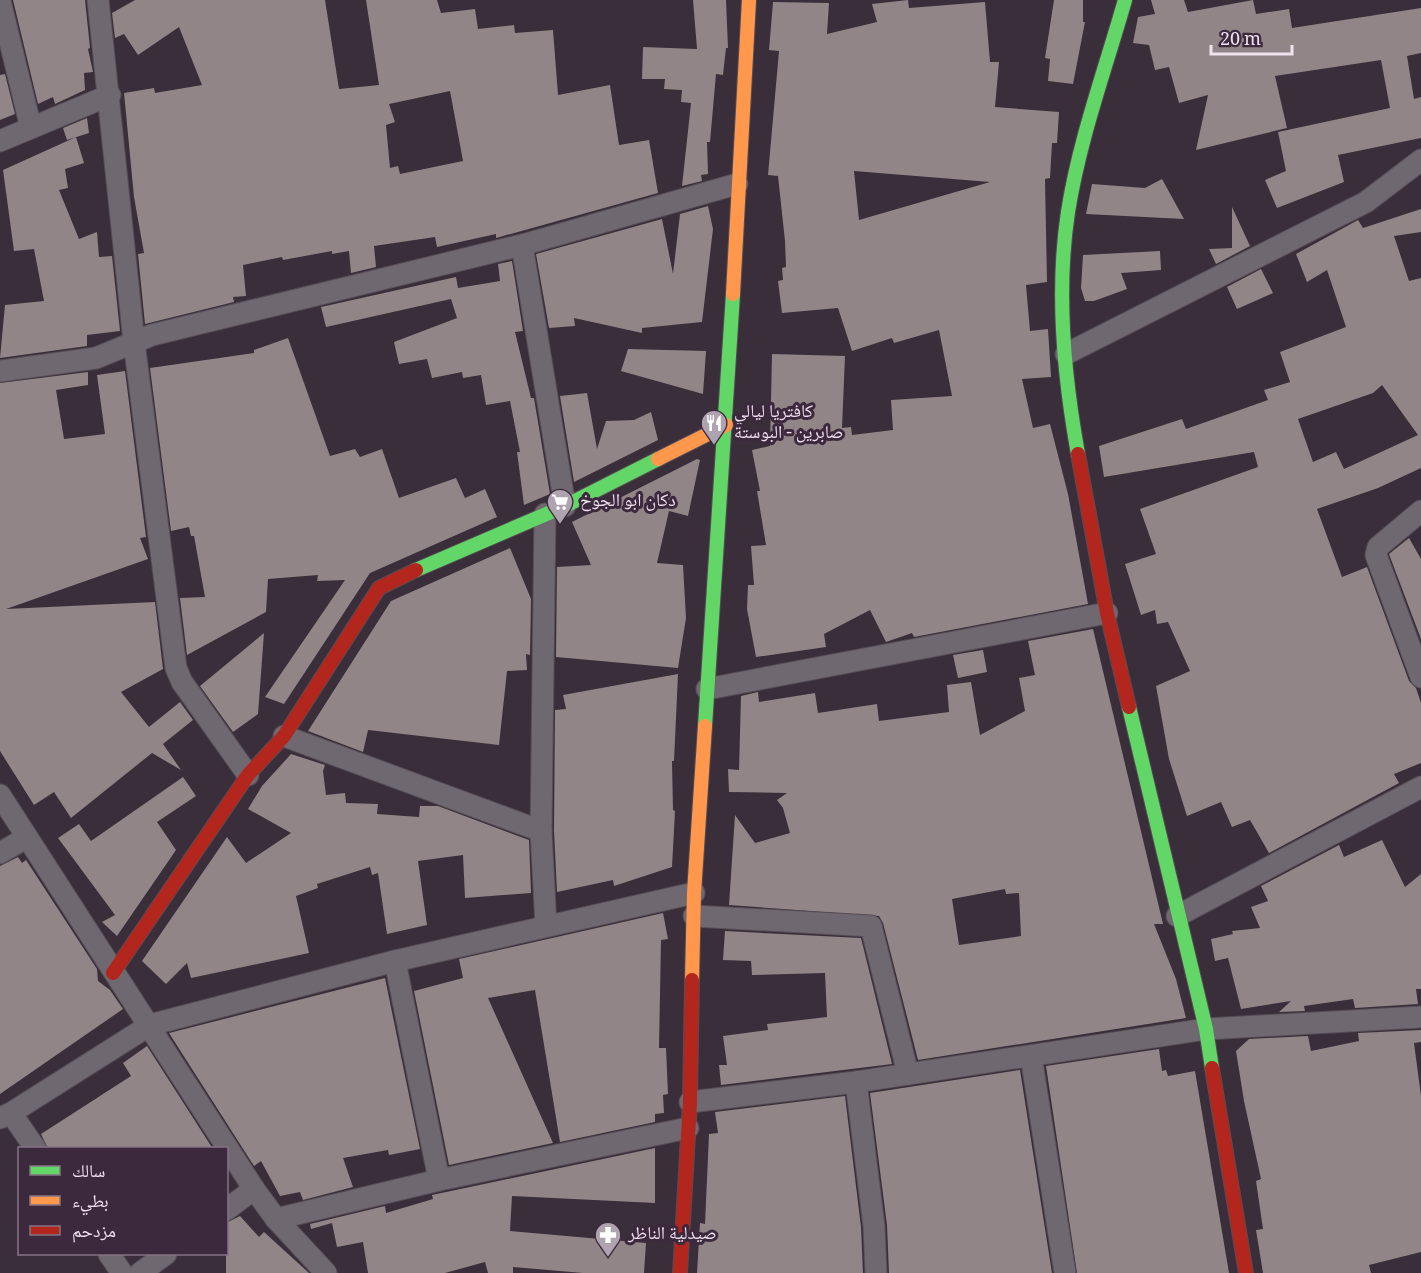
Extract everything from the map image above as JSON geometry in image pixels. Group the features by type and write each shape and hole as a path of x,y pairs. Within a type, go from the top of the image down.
{"street":[{"path":"98,0 110,95 134,342 176,668 182,682 248,775"},
{"path":"680,1273 690,1102 694,893 726,425 748,0"},
{"path":"1125,0 1077,168 1068,214 1063,291 1066,354 1075,443 1107,613 1177,916 1206,1029 1246,1273"},
{"path":"1,11 31,128"},
{"path":"0,141 110,95"},
{"path":"1066,354 1366,202 1421,160"},
{"path":"0,371 96,358 152,335 522,245 737,184"},
{"path":"522,245 565,506"},
{"path":"113,974 248,775 284,736 379,588 565,506 726,425"},
{"path":"1421,511 1378,547 1376,555 1421,677"},
{"path":"545,514 541,831 546,926"},
{"path":"707,689 1107,613"},
{"path":"284,736 541,831"},
{"path":"1177,916 1421,787"},
{"path":"0,795 113,974 150,1025 227,1147"},
{"path":"0,853 26,838"},
{"path":"33,1147 5,1116 150,1025 395,961 694,893"},
{"path":"694,916 871,926 908,1074"},
{"path":"395,961 439,1180"},
{"path":"690,1102 856,1082 1206,1029 1421,1017"},
{"path":"1032,1056 1065,1273"},
{"path":"856,1082 874,1226 876,1273"},
{"path":"276,1219 439,1180 688,1128"},
{"path":"228,1149 254,1190 276,1219 326,1273"},
{"path":"228,1208 254,1190"},
{"path":"110,1255 122,1273"},
{"path":"140,1273 165,1255"}],"building":[{"path":"13,0 85,0 90,48 88,49 93,72 84,73 85,90 55,104 53,97 38,104"},
{"path":"135,0 325,0 339,89 379,85 366,0 437,0 441,13 475,9 478,29 514,25 515,33 553,30 558,95 610,85 619,145 649,140 658,193 496,238 496,234 437,247 435,237 374,246 376,267 351,273 349,251 332,254 332,251 283,260 282,257 243,265 246,296 233,297 234,302 145,324 138,254 144,253 134,197 124,93 154,88 155,93 202,85 179,27 138,55 124,34 115,38 112,13","holes":["450,91 463,161 400,174 398,166 390,168 386,125 395,122 389,104"]},
{"path":"693,0 726,0 728,48 726,48 723,75 716,74 710,142 707,142 708,174 701,175 702,181 682,186 691,103 681,102 682,90 664,89 665,79 642,79 643,47 697,49"},
{"path":"908,0 909,8 985,2 990,62 999,62 995,107 1059,112 1057,143 1052,143 1050,178 1045,179 1047,282 1026,285 1030,331 1048,329 1051,377 1022,379 1033,428 1050,424 1068,494 1088,604 914,637 912,633 886,642 870,610 824,634 826,647 756,657 747,609 748,585 754,585 751,546 766,545 757,491 760,491 752,450 770,446 772,354 845,356 842,428 851,427 852,435 893,430 891,400 952,396 939,330 894,343 892,338 852,351 838,308 782,313 778,281 783,280 782,268 786,267 785,241 778,176 768,175 779,51 769,50 773,2 829,3 827,34 877,22 872,4","holes":["854,171 990,182 859,220"]},
{"path":"1054,0 1083,0 1083,22 1085,22 1073,84 1048,81 1050,59 1045,58"},
{"path":"1151,0 1184,0 1188,12 1253,0 1256,14 1289,9 1292,28 1421,8 1421,53 1407,56 1414,99 1421,97 1421,138 1338,155 1344,182 1277,208 1265,180 1286,171 1278,132 1390,108 1381,60 1275,76 1287,128 1196,150 1208,95 1179,103 1169,67 1155,70 1149,45 1133,43 1138,17 1155,14"},
{"path":"5,74 15,114 0,120 0,75"},
{"path":"87,118 89,133 67,140 63,128"},
{"path":"76,137 84,163 65,169 68,188 59,190 79,239 97,232 99,257 112,256 120,331 87,335 87,346 0,358 5,305 44,301 34,249 14,251 3,170"},
{"path":"1162,179 1184,219 1086,214 1092,184 1145,188"},
{"path":"708,206 713,229 702,322 642,328 642,333 574,318 575,326 549,328 536,254 662,219 673,274 680,214"},
{"path":"1232,207 1250,246 1216,264 1209,249 1232,248"},
{"path":"1421,209 1421,232 1394,236 1409,281 1421,278 1421,468 1378,488 1317,509 1342,577 1367,567 1409,681 1416,688 1421,703 1421,763 1394,774 1399,783 1269,853 1250,820 1232,827 1221,802 1187,816 1169,759 1156,686 1190,671 1168,622 1157,624 1155,610 1141,615 1125,564 1156,554 1140,509 1258,467 1254,452 1104,477 1099,446 1182,419 1186,429 1268,400 1264,390 1290,382 1280,352 1346,327 1327,270 1307,282 1296,254 1358,220 1363,228","holes":["1382,385 1418,435 1344,469 1336,452 1313,462 1298,419 1373,393"]},
{"path":"1160,251 1161,270 1121,273 1127,289 1094,301 1085,301 1081,288 1083,255"},
{"path":"512,261 523,331 515,332 531,398 534,398 550,494 524,505 517,452 520,452 510,401 486,405 481,375 463,378 462,372 432,378 427,359 399,364 394,342 457,318 451,299 326,327 321,307 456,277 458,288 500,281 498,264"},
{"path":"1261,269 1273,293 1237,309 1227,287"},
{"path":"288,338 330,456 355,449 360,457 382,449 399,498 456,478 465,498 485,489 497,517 370,573 284,704 265,697 345,580 317,581 318,575 268,579 266,612 187,655 180,598 205,597 194,536 191,536 189,527 171,531 150,368 254,353 254,350"},
{"path":"628,349 706,351 703,394 621,371"},
{"path":"125,371 146,537 140,538 148,559 6,609 155,602 163,669 121,692 149,727 180,702 193,720 163,744 181,770 152,753 71,818 54,792 34,805 0,751 0,383 88,372 88,385 56,390 64,439 105,434 97,375"},
{"path":"587,393 597,449 606,421 634,420 651,412 658,440 574,482 560,396"},
{"path":"697,459 700,460 688,516 669,511 657,563 683,565 686,618 678,668 556,657 557,567 591,565 572,522"},
{"path":"1409,538 1421,559 1421,639 1389,554"},
{"path":"510,548 531,599 530,655 526,654 527,670 507,671 499,745 368,730 363,752 308,731 391,601"},
{"path":"1093,629 1163,924 1154,924 1176,979 1186,1018 918,1060 883,923 879,916 729,905 735,815 755,843 790,833 783,808 777,800 787,793 729,792 728,769 739,770 741,696 758,692 759,702 815,693 818,713 877,704 879,721 949,712 947,685 971,682 980,735 1025,711 1019,678 1035,675 1028,641","holes":["1005,889 1006,894 1019,893 1021,936 959,945 952,899"]},
{"path":"264,633 258,714 233,732 200,686"},
{"path":"983,650 987,672 958,678 953,655"},
{"path":"678,674 674,761 672,761 673,810 675,811 672,867 614,886 613,880 557,892 554,831 555,710 566,709 563,695"},
{"path":"291,754 325,765 323,771 326,795 345,793 346,803 378,804 377,814 419,817 420,806 438,806 529,840 531,893 465,898 463,855 418,861 427,925 387,934 378,873 372,875 370,867 317,884 318,888 296,896 309,953 191,978 187,963 166,984 142,961 227,837 246,863 291,833 248,809 262,786"},
{"path":"183,777 196,796 157,822 176,850 117,936 102,922 115,915 58,838 79,824 91,841"},
{"path":"1382,840 1405,887 1421,874 1421,989 1416,989 1418,1004 1355,1008 1353,999 1304,1006 1305,1011 1279,1012 1291,1001 1241,1009 1228,958 1215,961 1211,939 1233,934 1232,931 1260,928 1251,907 1268,901 1261,886 1339,845 1344,857"},
{"path":"18,857 22,863 26,860 97,969 98,981 110,990 123,1009 0,1094 0,866"},
{"path":"663,913 668,939 661,940 659,1048 666,1048 668,1094 663,1095 664,1113 655,1114 655,1122 560,1142 535,990 488,998 553,1143 449,1165 414,991 463,978 459,959"},
{"path":"725,931 861,938 892,1064 721,1085 719,1065 727,1065 723,1036 768,1030 767,1024 827,1017 825,973 752,975 751,961 723,960"},
{"path":"385,978 420,1149 389,1155 388,1150 343,1158 353,1187 303,1200 300,1192 280,1196 261,1161 254,1166 169,1033"},
{"path":"1421,1030 1421,1042 1414,1043 1421,1096 1421,1252 1369,1265 1371,1273 1263,1273 1256,1230 1263,1229 1256,1181 1261,1179 1236,1051 1249,1039 1308,1036 1311,1051 1359,1041 1358,1033"},
{"path":"147,1046 212,1147 47,1147 41,1134 131,1076 123,1063"},
{"path":"1159,1049 1162,1071 1166,1070 1168,1076 1195,1071 1229,1273 1077,1273 1046,1066"},
{"path":"1020,1070 1052,1273 889,1273 887,1225 870,1093"},
{"path":"845,1096 861,1227 863,1273 697,1273 700,1223 705,1224 709,1134 718,1133 715,1112"},
{"path":"655,1148 655,1203 512,1196 510,1231 646,1243 644,1273 583,1273 513,1267 513,1273 488,1273 485,1262 445,1273 368,1273 363,1242 337,1247 332,1223 311,1229 310,1224 385,1206 386,1213 433,1199 432,1195"},
{"path":"240,1216 259,1237 264,1232 309,1273 226,1273 228,1222"}],"traffic: fast":[{"path":"1078,454 1063,333 1064,242 1079,159 1125,0"},
{"path":"705,726 733,294"},
{"path":"416,570 565,506 658,459"},
{"path":"1129,707 1206,1029 1212,1068"}],"traffic: slow":[{"path":"733,294 749,0"},
{"path":"658,459 726,425"},
{"path":"692,980 694,893 705,726"}],"traffic: jam":[{"path":"1078,454 1107,613 1129,707"},
{"path":"113,973 248,775 284,736 379,588 416,570"},
{"path":"680,1273 690,1102 692,980"},
{"path":"1212,1068 1246,1273"}],"place":[{"name":"كافتريا ليالي صابرين - البوستة","path":"714,446"},
{"name":"دكان ابو الجوخ","path":"560,525"},
{"name":"صيدلية الناظر","path":"608,1258"}]}
